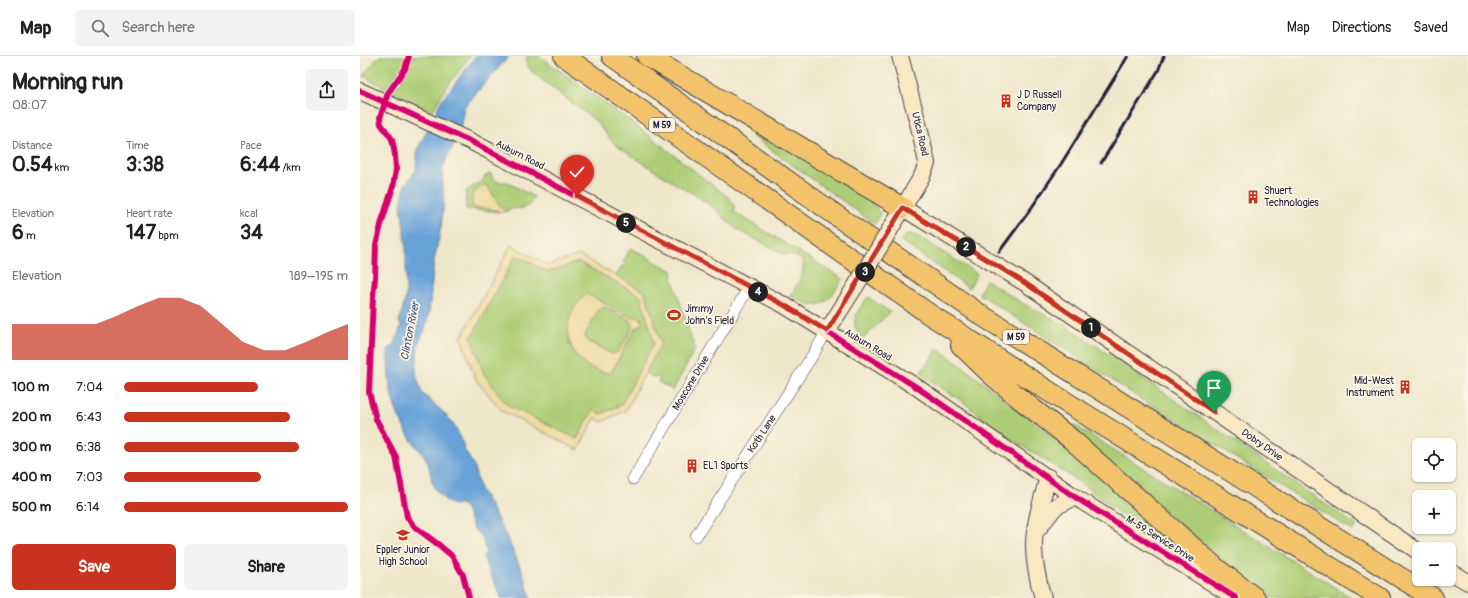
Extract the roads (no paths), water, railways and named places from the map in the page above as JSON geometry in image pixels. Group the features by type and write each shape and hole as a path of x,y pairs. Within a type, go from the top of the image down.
{"highway":[{"name":"M 59","path":"564,56 929,314 1056,396 1380,598"},
{"name":"M 59","path":"612,56 847,223 981,315 1433,598"},
{"path":"647,56 903,208"},
{"path":"929,314 992,375 1071,439 1218,569 1255,598"}],"street":[{"name":"Utica Road","path":"827,331 903,208 922,176 927,163 900,56"},
{"name":"Auburn Road","path":"360,90 472,142 784,305 944,404 1075,497"},
{"name":"Dobry Drive","path":"903,208 1006,271 1076,317 1412,547"},
{"name":"Moscone Drive","path":"633,479 749,287"},
{"name":"Koth Lane","path":"696,536 827,331"},
{"path":"1043,598 1034,556 1034,539 1048,477"},
{"path":"1036,531 1055,507 1075,497"},
{"name":"M-59 Service Drive","path":"1075,497 1236,598"},
{"path":"1456,575 1468,582"}],"water":[{"name":"Clinton River","path":"476,56 509,56 464,107 461,125 454,145 442,170 444,203 441,228 434,261 429,313 425,330 418,344 416,374 422,393 444,413 454,425 461,438 465,451 473,464 480,489 508,540 522,571 531,598 501,598 483,557 486,552 482,537 474,530 465,507 460,504 453,505 444,499 434,487 427,460 412,441 399,418 390,387 388,350 395,344 401,326 399,321 406,295 406,248 401,204 405,185 416,170 417,153 441,101"}],"railway":[{"path":"999,252 1061,164 1128,56"},
{"path":"1101,163 1158,71 1164,56"}],"place":[{"name":"J D Russell Company","path":"1006,101"},
{"name":"Shuert Technologies","path":"1253,197"},
{"name":"Jimmy John's Field","path":"674,315"},
{"name":"Mid-West Instrument","path":"1405,387"},
{"name":"EL1 Sports","path":"692,466"},
{"name":"Eppler Junior High School","path":"403,535"}]}
